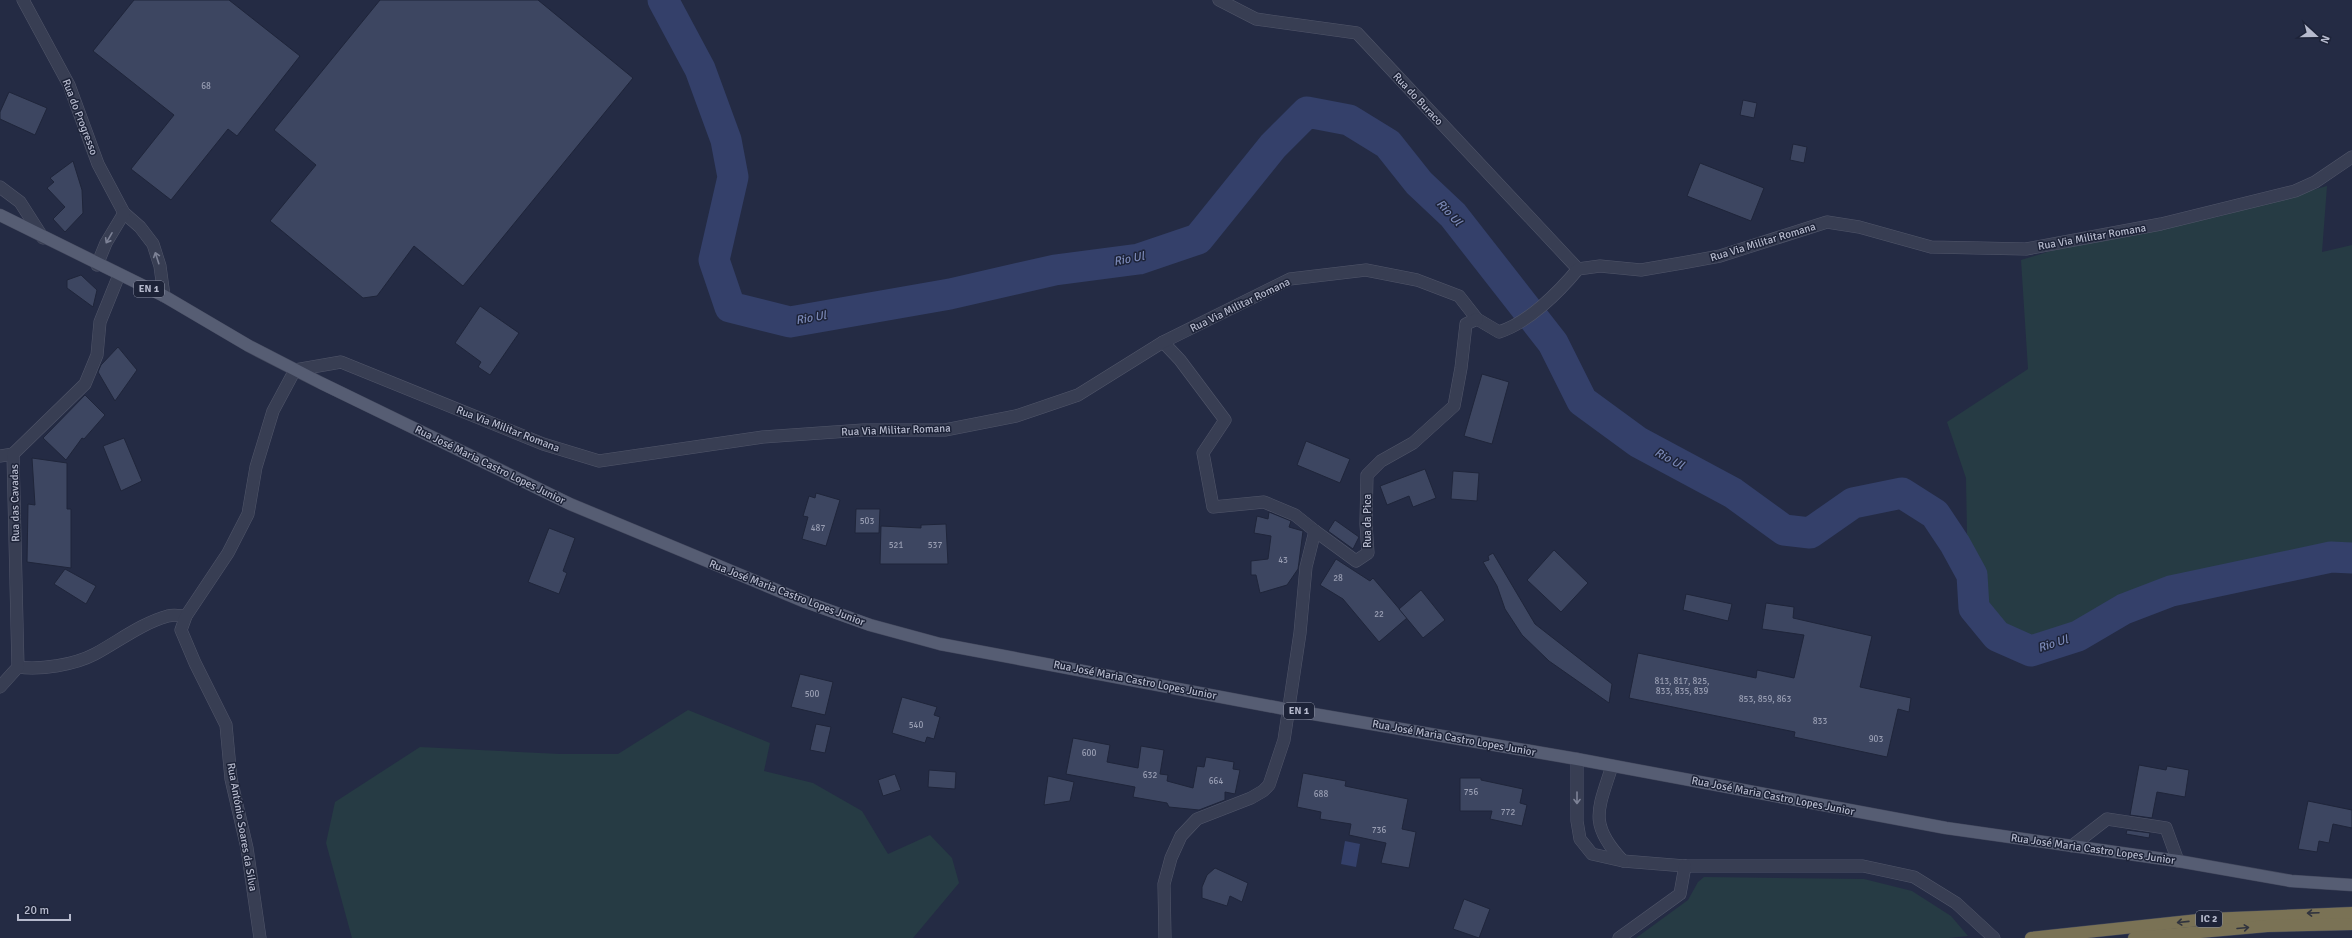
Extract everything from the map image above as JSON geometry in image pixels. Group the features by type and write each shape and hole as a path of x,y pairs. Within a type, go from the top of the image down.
{"highway":[{"name":"IC 2","path":"2031,938 2208,919 2279,914 2352,913"},
{"name":"IC 2","path":"2134,938 2267,926 2352,924"}],"main road":[{"name":"Rua José Maria Castro Lopes Junior","path":"0,215 43,238 164,296 295,370 570,504 804,601 870,625 940,644 1290,710 1577,759 1946,828 2178,861 2291,881 2352,884"}],"street":[{"name":"Rua do Progresso","path":"23,0 69,85 98,164 124,213 140,227 153,244 160,266 164,296"},
{"name":"Rua do Buraco","path":"1219,0 1256,19 1357,33 1578,269"},
{"name":"Rua Via Militar Romana","path":"295,370 341,362 543,444 599,461 763,437 863,430 945,430 1016,416 1078,395 1163,342 1290,279 1366,270 1417,280 1459,296 1477,319 1499,332 1513,328 1562,288 1578,269 1600,266 1641,270 1689,262 1720,256 1827,222 1858,228 1931,247 2026,249 2161,224 2295,191 2315,182 2352,157"},
{"path":"0,187 20,202 43,238"},
{"path":"98,265 106,243 124,213"},
{"name":"Rua das Cavadas","path":"18,667 13,454 85,384 97,355 100,322 119,275"},
{"name":"Rua da Pica","path":"1315,531 1356,561 1368,553 1366,524 1367,475 1381,461 1412,443 1454,406 1461,368 1466,324 1477,319"},
{"path":"1163,342 1180,360 1225,420 1203,453 1213,507 1264,502 1295,515 1315,531 1306,568 1300,633 1290,710 1284,740 1269,785 1263,791 1251,798 1197,819 1181,836 1171,858 1164,884 1165,938"},
{"name":"Rua António Soares da Silva","path":"260,938 247,848 231,779 226,725 195,663 181,630 186,616 228,553 248,514 256,467 273,410 295,370"},
{"path":"0,456 13,454"},
{"path":"0,687 18,667 34,669 58,666 94,655 124,636 169,615 186,616"},
{"path":"1577,759 1577,821 1580,838 1592,854 1623,861 1685,866 1863,866 1914,877 1956,903 1994,938"},
{"path":"1612,766 1601,801 1598,824 1609,846 1623,861"},
{"path":"2072,846 2107,819 2166,828 2178,861"},
{"path":"1619,938 1680,894 1685,866"}],"shaded area":[{"path":"2327,186 2322,252 2352,245 2352,551 2306,554 2226,574 2157,588 2059,635 2031,645 2008,635 1987,616 1980,601 1975,564 1967,534 1966,478 1947,422 2028,369 2021,260 2054,250 2217,217"},
{"path":"688,710 770,743 764,771 813,783 862,811 888,854 930,835 952,858 959,883 913,938 352,938 326,843 335,802 420,747 560,754 618,754"},
{"path":"1704,877 1864,879 1912,891 1951,916 1968,936 1949,938 1636,938 1688,900 1698,882"}],"water":[{"path":"1345,841 1360,844 1356,867 1341,864"}],"building":[{"path":"134,0 229,0 300,56 237,136 228,129 171,200 131,169 174,115 93,51"},
{"path":"380,0 538,0 633,78 463,286 414,246 377,296 363,298 270,221 316,165 274,130"},
{"path":"9,92 47,108 35,135 0,119 0,112"},
{"path":"1743,100 1757,103 1754,118 1740,115"},
{"path":"1793,144 1807,147 1804,163 1790,160"},
{"path":"73,161 82,190 83,213 65,232 53,219 65,207 47,188 54,182 50,178"},
{"path":"1700,163 1764,188 1751,221 1687,196"},
{"path":"81,275 97,290 93,307 67,288 67,280"},
{"path":"480,306 519,333 490,375 478,367 481,362 455,343"},
{"path":"118,347 137,370 115,401 98,372 101,365"},
{"path":"1482,374 1509,382 1492,444 1464,436"},
{"path":"85,395 105,415 84,439 82,438 66,460 43,438"},
{"path":"124,438 142,481 121,491 103,446"},
{"path":"1306,441 1350,459 1340,483 1297,465"},
{"path":"32,458 67,463 67,509 71,509 71,568 27,562 28,504 35,505"},
{"path":"1425,469 1436,498 1413,507 1409,496 1387,505 1380,486"},
{"path":"1453,471 1479,473 1477,501 1451,499"},
{"path":"816,493 840,500 826,546 802,539 808,517 803,516 809,496 815,498"},
{"path":"856,509 880,509 879,533 855,533"},
{"path":"1269,512 1291,521 1289,527 1303,531 1298,569 1287,585 1260,593 1256,575 1251,575 1251,561 1268,559 1271,536 1254,533 1257,516 1268,519"},
{"path":"1335,520 1359,537 1353,549 1328,531"},
{"path":"946,524 948,564 880,564 881,526 921,528 921,525"},
{"path":"549,528 575,538 563,571 567,573 559,594 528,582"},
{"path":"1554,550 1588,583 1561,612 1527,580"},
{"path":"1493,553 1535,624 1612,684 1609,703 1549,661 1522,635 1505,609 1497,586 1483,562 1489,560 1488,556"},
{"path":"1336,559 1370,581 1373,578 1407,618 1379,642 1343,599 1320,585"},
{"path":"65,569 96,586 86,604 54,584"},
{"path":"1421,590 1445,620 1423,638 1399,609"},
{"path":"1686,594 1732,604 1728,621 1683,610"},
{"path":"1766,603 1794,607 1793,618 1872,636 1860,687 1911,698 1909,712 1898,709 1887,757 1794,737 1795,732 1629,698 1638,653 1756,678 1757,670 1794,678 1804,635 1762,629"},
{"path":"800,674 833,682 825,715 791,707"},
{"path":"902,697 937,707 934,715 940,717 934,739 927,737 925,743 892,733"},
{"path":"816,724 831,727 825,753 810,750"},
{"path":"1073,738 1110,745 1107,762 1138,768 1141,746 1164,750 1160,774 1168,775 1167,781 1193,788 1197,766 1204,767 1206,757 1234,762 1233,769 1240,770 1235,794 1225,792 1225,800 1199,810 1169,807 1167,803 1133,797 1135,787 1066,774"},
{"path":"2139,765 2166,770 2167,766 2189,770 2185,797 2157,792 2152,818 2130,815"},
{"path":"929,770 956,772 955,789 928,787"},
{"path":"1303,773 1346,781 1345,786 1408,799 1402,829 1416,832 1409,868 1381,863 1386,843 1349,835 1351,824 1320,819 1321,812 1297,807"},
{"path":"895,774 901,790 883,796 878,780"},
{"path":"1048,776 1074,782 1070,801 1044,805"},
{"path":"1460,778 1481,778 1481,780 1523,789 1520,803 1527,805 1522,826 1490,819 1492,811 1460,811"},
{"path":"2308,801 2352,810 2352,828 2333,824 2329,843 2319,841 2317,852 2298,849"},
{"path":"2127,830 2150,833 2149,838 2126,834"},
{"path":"1215,868 1248,883 1242,902 1230,896 1227,906 1202,898 1202,887 1207,875"},
{"path":"1464,899 1490,909 1479,938 1453,929"}],"waterway":[{"name":"Rio Ul","path":"663,0 700,69 726,140 733,177 714,260 730,307 790,322 950,294 1055,270 1139,259 1198,239 1273,146 1307,112 1349,120 1388,144 1419,183 1453,215 1553,343 1582,401 1638,442 1733,493 1784,530 1810,533 1853,503 1902,493 1935,514 1955,544 1972,575 1974,608 1997,636 2031,651 2078,636 2124,609 2171,591 2331,557 2352,558"}]}
